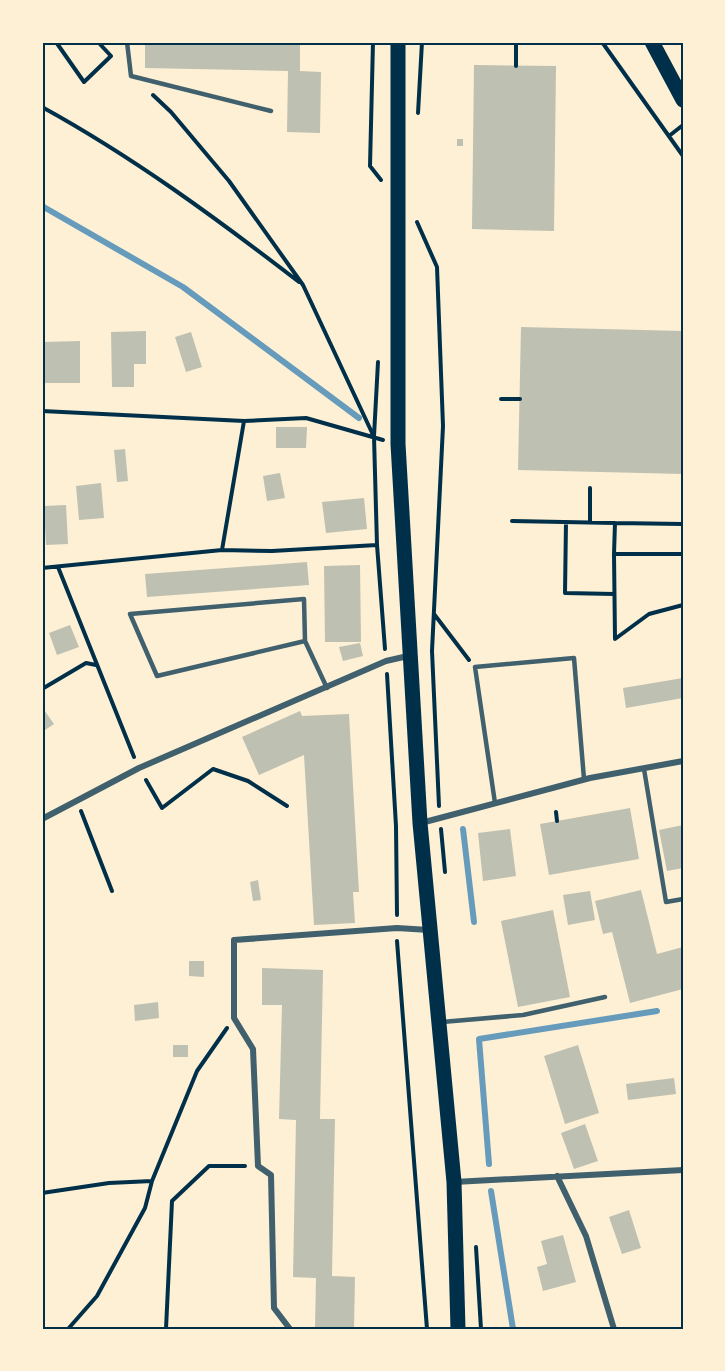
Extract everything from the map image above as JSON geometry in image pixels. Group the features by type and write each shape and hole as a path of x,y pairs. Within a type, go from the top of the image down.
{"main road":[{"path":"398,42 398,444 420,823 454,1182 458,1329"},
{"path":"652,42 683,100"}],"street":[{"path":"42,819 139,768 386,661 412,655"},
{"path":"420,823 440,820 584,779 683,760"},
{"path":"290,1329 274,1308 272,1175 258,1166 253,1049 234,1018 234,940 397,928 429,930"},
{"path":"454,1182 683,1170"},
{"path":"557,1176 586,1236 614,1329"}],"lane":[{"path":"127,42 131,76 271,111"},
{"path":"305,642 157,676 129,614 303,598 305,642 327,687"},
{"path":"495,803 475,667 574,658 584,779"},
{"path":"644,769 666,902 683,899"},
{"path":"439,1023 523,1015 605,997"}],"path":[{"path":"56,42 84,82 111,57 98,42"},
{"path":"373,42 370,165 382,182"},
{"path":"417,121 422,42"},
{"path":"516,42 516,66"},
{"path":"602,42 683,156"},
{"path":"131,76 171,112 229,181 303,285 374,436"},
{"path":"42,107 106,142 228,227 303,285"},
{"path":"669,136 683,125"},
{"path":"412,212 437,267 443,426 432,651 440,820 446,879"},
{"path":"379,354 374,436 377,545 396,826 397,928 427,1329"},
{"path":"501,399 520,399"},
{"path":"42,411 244,422 306,418 398,444"},
{"path":"222,550 244,422"},
{"path":"590,488 590,522"},
{"path":"512,521 683,524"},
{"path":"566,522 565,593 614,594"},
{"path":"615,523 615,639 649,614 683,605"},
{"path":"42,568 222,550 272,551 377,545"},
{"path":"614,554 683,554"},
{"path":"58,567 139,768 162,808 213,770 248,781 287,806"},
{"path":"434,614 475,667"},
{"path":"42,690 86,663 96,665"},
{"path":"76,801 112,891"},
{"path":"556,812 558,821"},
{"path":"68,1329 97,1296 146,1208 152,1181 197,1071 234,1018"},
{"path":"166,1329 172,1201 209,1166 258,1166"},
{"path":"42,1193 109,1183 152,1181"},
{"path":"475,1238 481,1329"}],"building":[{"path":"145,42 300,42 300,71 321,72 320,133 287,132 288,71 145,68"},
{"path":"474,65 556,66 554,231 472,229"},
{"path":"457,139 463,139 463,146 457,146"},
{"path":"521,327 683,331 683,474 518,470"},
{"path":"146,331 146,364 134,364 134,387 112,387 111,332"},
{"path":"191,332 202,367 186,372 175,337"},
{"path":"80,341 80,383 42,383 42,342"},
{"path":"276,427 307,427 306,448 276,448"},
{"path":"125,449 128,481 117,482 114,450"},
{"path":"280,473 285,498 267,501 263,476"},
{"path":"101,483 104,518 79,520 76,486"},
{"path":"364,498 367,529 326,533 322,502"},
{"path":"66,505 68,544 46,545 44,506"},
{"path":"307,562 309,585 147,597 145,574"},
{"path":"360,565 361,642 325,642 324,566"},
{"path":"70,625 79,647 57,655 49,633"},
{"path":"360,643 363,656 343,661 339,647"},
{"path":"683,678 683,698 626,708 623,688"},
{"path":"42,707 54,724 42,732"},
{"path":"300,711 302,716 349,714 359,892 353,892 355,923 314,925 304,755 259,775 242,737"},
{"path":"630,808 639,859 549,875 540,824"},
{"path":"683,825 683,868 667,871 659,830"},
{"path":"510,829 516,876 483,881 478,833"},
{"path":"258,880 261,900 253,901 250,882"},
{"path":"641,890 657,954 683,947 683,989 630,1003 612,932 603,934 595,901"},
{"path":"590,891 595,920 568,925 563,895"},
{"path":"553,910 570,997 518,1007 501,921"},
{"path":"189,961 204,961 204,977 189,976"},
{"path":"262,968 323,970 320,1119 335,1119 332,1276 355,1277 354,1329 315,1329 316,1278 293,1277 296,1120 279,1119 282,1005 262,1005"},
{"path":"158,1002 159,1018 135,1021 134,1005"},
{"path":"173,1045 188,1045 188,1057 173,1057"},
{"path":"578,1045 599,1113 565,1124 544,1056"},
{"path":"674,1078 676,1094 628,1100 626,1084"},
{"path":"585,1124 598,1161 574,1169 561,1133"},
{"path":"629,1210 641,1248 622,1254 609,1217"},
{"path":"563,1235 576,1282 543,1291 537,1267 547,1264 541,1241"}],"waterway":[{"path":"42,206 183,287 359,418"},
{"path":"463,829 474,922"},
{"path":"489,1164 479,1039 657,1011"},
{"path":"491,1191 513,1329"}]}
